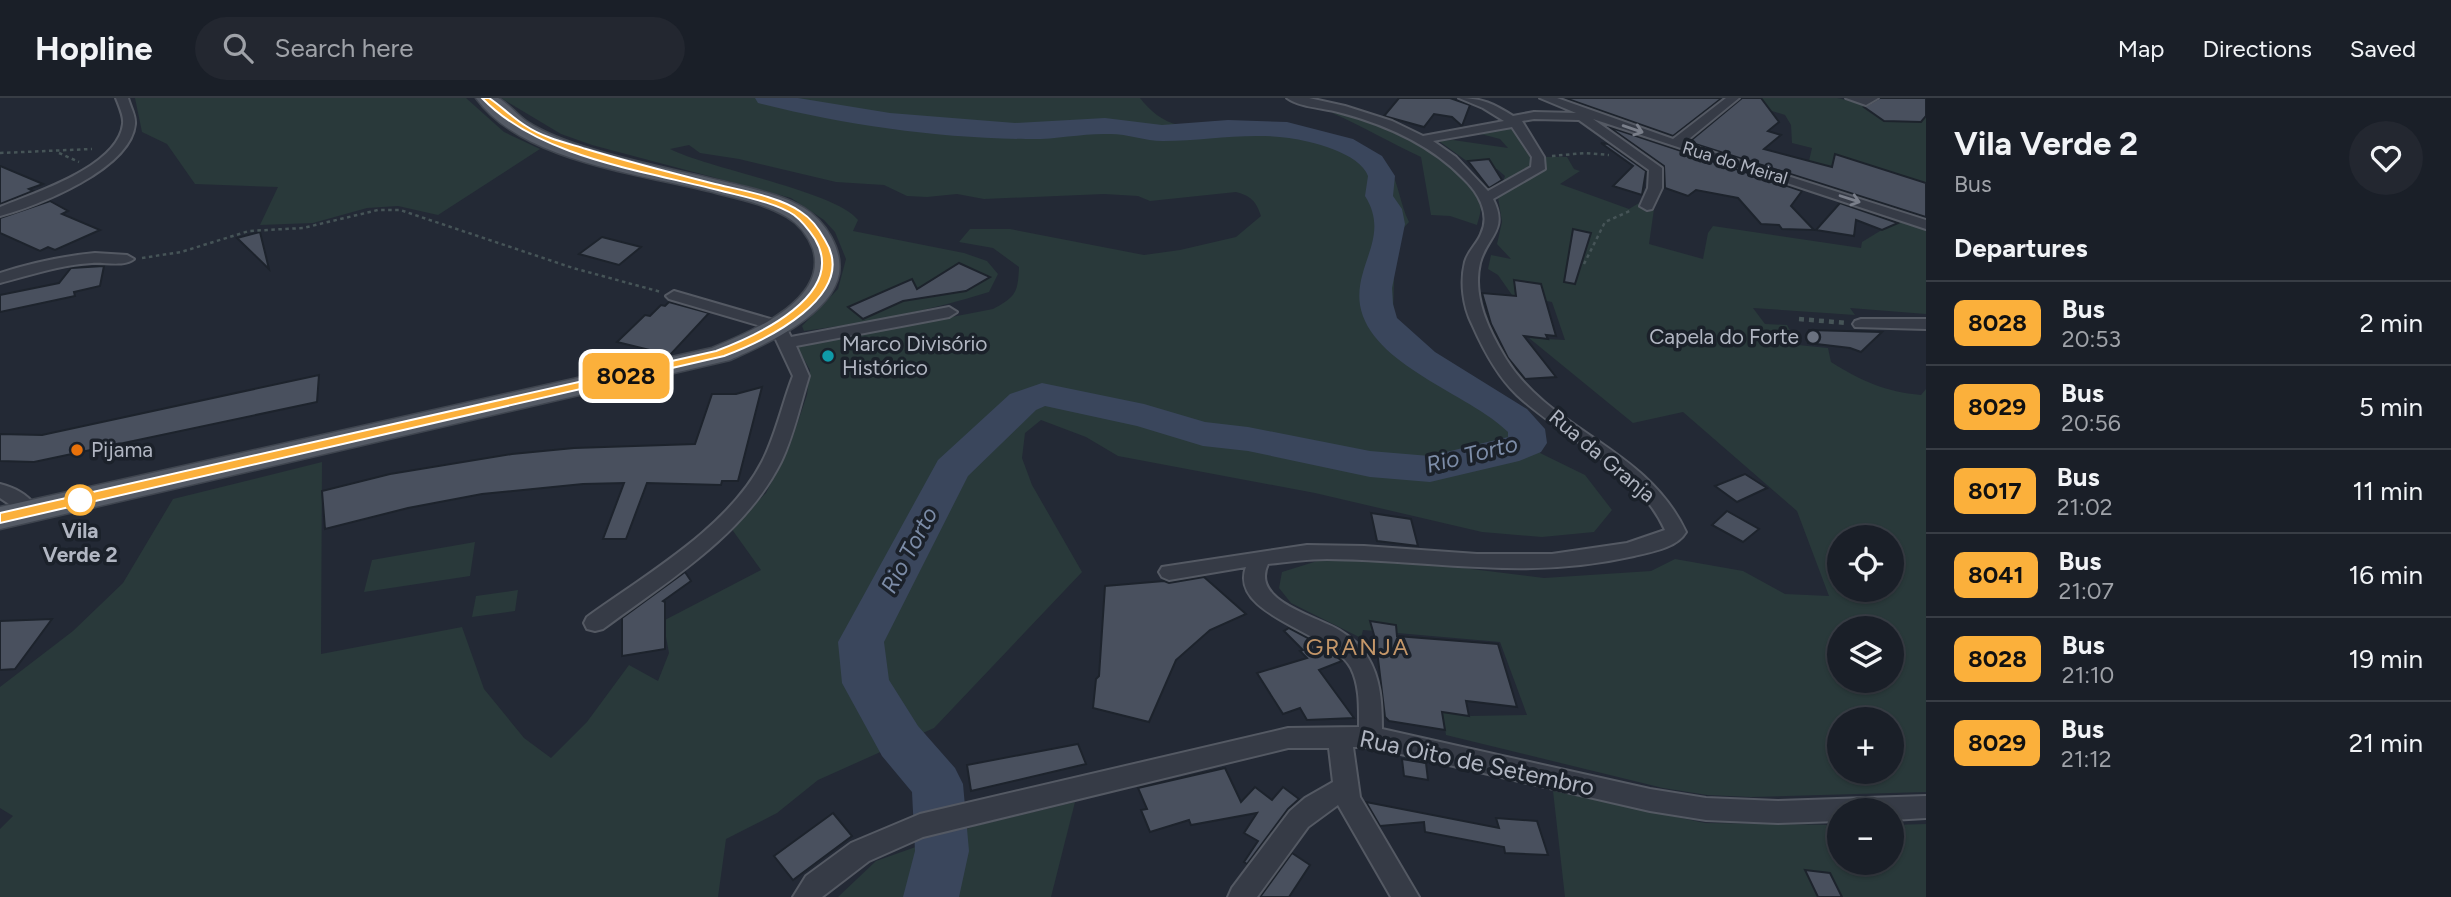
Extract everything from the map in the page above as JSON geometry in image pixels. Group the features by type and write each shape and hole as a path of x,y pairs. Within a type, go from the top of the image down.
{"main road":[{"path":"12,515 719,354 754,341 783,335 796,315 815,296 828,268 826,249 813,229 796,212 753,196 559,144 524,129 486,98"}],"street":[{"path":"0,212 78,179 111,156 122,144 129,125 122,98"},
{"path":"1293,98 1328,105 1425,139 1467,174 1486,197 1538,169 1538,157 1515,123 1488,105 1465,98"},
{"name":"Rua do Meiral","path":"1546,98 1586,115 1926,225"},
{"path":"1570,106 1583,98"},
{"path":"1675,144 1733,98"},
{"path":"1852,98 1866,101 1872,98"},
{"path":"1425,139 1515,123 1517,119 1529,115 1586,115 1641,157 1656,172 1652,200 1647,206"},
{"name":"Rua da Granja","path":"1168,572 1323,552 1404,554 1482,564 1556,564 1666,540 1676,532 1673,521 1632,475 1522,390 1500,362 1478,321 1471,294 1474,260 1491,230 1486,197"},
{"path":"0,278 50,264 100,258 127,259"},
{"path":"674,296 783,335 949,312"},
{"path":"1861,324 1926,324"},
{"path":"595,623 732,518 767,471 782,437 801,376 783,335"},
{"path":"0,491 9,493 25,506 12,515"},
{"path":"1260,560 1254,575 1259,592 1277,610 1331,635 1348,649 1360,665 1370,699 1370,737"},
{"path":"1339,737 1345,761 1348,800 1406,897"},
{"name":"Rua Oito de Setembro","path":"806,897 815,885 860,852 920,826 1288,738 1370,737 1650,800 1706,808 1779,811 1926,807"},
{"path":"1241,897 1299,819 1314,806 1346,788"}],"path":[{"path":"0,153 58,153 91,149"},
{"path":"58,153 74,160"},
{"path":"1561,156 1585,153 1641,157"},
{"path":"1584,264 1605,222 1647,206"},
{"path":"127,259 181,252 249,230 303,228 378,210 400,210 573,268 674,296"},
{"path":"1799,319 1861,324"}],"shaded area":[{"path":"135,98 466,98 504,132 540,149 438,215 398,206 367,208 313,223 260,225 278,187 195,184 167,144 142,132"},
{"path":"501,98 1140,98 1157,115 1179,125 1253,122 1319,132 1361,146 1378,156 1389,167 1409,222 1399,233 1395,246 1393,315 1398,330 1416,349 1487,392 1533,425 1540,453 1585,475 1612,510 1594,532 1542,537 1482,532 1315,493 1118,456 1086,437 1041,420 1025,433 1022,458 1032,485 1082,572 934,728 818,780 777,813 726,839 718,897 0,897 0,829 13,816 0,808 0,687 73,631 123,583 173,499 322,462 321,654 462,627 484,689 524,738 551,758 587,722 629,665 658,681 669,653 663,621 761,570 731,528 766,493 790,445 807,395 810,370 797,347 993,309 1007,301 1016,288 1019,267 993,248 959,242 970,229 1010,229 1144,255 1236,237 1261,216 1252,200 1236,192 1150,201 1138,196 1104,194 984,199 957,194 907,196 884,185 836,182 739,159 700,153 689,145 670,149 825,199 845,209 858,220 853,231 964,253 987,261 998,274 989,292 966,299 897,316 804,331 802,326 838,289 846,259 835,232 824,220 791,198 592,145 561,134"},
{"path":"1752,98 1837,98 1865,104 1875,102 1879,98 1926,98 1926,183 1836,154 1831,167 1809,161 1812,148 1792,143 1791,125 1785,115 1746,103"},
{"path":"1332,113 1371,121 1418,142 1440,156 1473,187 1481,206 1477,225 1450,216 1431,215 1421,157"},
{"path":"1514,127 1532,153 1535,164 1502,185 1505,176 1497,169 1490,169 1480,160 1468,162 1439,141 1453,140 1508,148 1500,139 1477,133"},
{"path":"1546,157 1567,157 1574,169 1580,171 1560,184 1629,209 1639,203 1654,209 1649,244 1703,259 1708,233 1713,226 1861,248 1862,242 1898,220 1926,230 1926,314 1850,308 1855,315 1753,308 1765,324 1787,325 1798,345 1828,348 1831,362 1863,380 1908,394 1921,395 1926,389 1926,792 1751,797 1707,795 1663,788 1446,735 1442,712 1469,716 1527,715 1500,642 1363,630 1361,638 1291,603 1279,588 1282,572 1327,558 1399,560 1544,578 1651,571 1675,559 1743,571 1785,594 1827,596 1827,602 1904,602 1904,525 1827,525 1827,591 1797,511 1683,412 1633,423 1529,338 1565,340 1552,302 1512,295 1498,275 1488,269 1491,255 1511,259 1497,244 1502,222 1498,197"},
{"path":"475,542 470,576 364,592 372,560"},
{"path":"518,590 515,611 472,617 476,596"},
{"path":"1553,791 1705,823 1827,825 1827,875 1904,875 1904,825 1926,824 1926,897 1565,897"},
{"path":"1075,802 1051,897 838,897 876,861 975,826"}],"building":[{"path":"1399,98 1450,98 1470,105 1462,126 1452,117 1434,114 1424,127 1384,116"},
{"path":"1565,98 1722,98 1673,136"},
{"path":"1742,98 1761,98 1779,122 1768,131 1781,135 1764,149 1832,167 1835,154 1926,183 1926,217 1689,142"},
{"path":"1880,98 1926,98 1926,116 1921,122 1884,121 1864,107"},
{"path":"1609,127 1802,191 1791,206 1814,230 1782,229 1779,225 1761,224 1738,198 1696,190 1688,196 1665,188 1664,166"},
{"path":"1601,143 1608,144 1646,171 1642,195 1613,186 1633,166"},
{"path":"1489,159 1502,180 1489,188 1468,161"},
{"path":"0,166 43,184 29,189 33,191 0,204"},
{"path":"50,201 68,211 62,214 100,230 55,250 48,247 40,251 0,233 0,218"},
{"path":"1840,203 1898,223 1882,230 1856,220 1854,236 1816,230"},
{"path":"1573,229 1591,233 1575,284 1564,282"},
{"path":"260,232 269,269 237,238"},
{"path":"602,237 641,247 619,265 579,254"},
{"path":"959,263 990,277 966,291 903,301 863,319 848,307 912,279 917,289"},
{"path":"104,266 100,286 74,292 75,296 0,312 0,295 59,283 71,268"},
{"path":"1514,280 1541,284 1556,336 1546,335 1548,339 1524,336 1556,377 1525,379 1508,358 1491,324 1482,293 1516,296"},
{"path":"669,302 709,313 670,355 617,342 645,315 650,316 661,305 665,306"},
{"path":"1809,330 1882,332 1861,352 1850,348 1808,343"},
{"path":"319,375 317,402 34,462 0,461 0,434 42,435"},
{"path":"762,387 738,481 722,481 721,485 647,483 626,539 603,539 624,483 583,484 482,494 408,508 325,529 322,491 390,474 512,454 574,448 695,444 712,394 736,394"},
{"path":"1745,474 1767,488 1737,502 1715,486"},
{"path":"1727,511 1759,529 1743,542 1712,525"},
{"path":"1371,513 1411,519 1418,546 1377,541"},
{"path":"685,572 691,581 663,601 665,649 622,656 622,618"},
{"path":"1204,577 1246,614 1210,630 1176,660 1149,722 1093,708 1096,679 1099,676 1105,586 1164,581 1169,583"},
{"path":"52,619 15,669 0,670 0,621"},
{"path":"1370,621 1396,625 1397,636 1498,644 1517,707 1466,701 1469,716 1442,712 1445,730 1389,721 1385,717 1376,642"},
{"path":"1289,628 1323,646 1342,661 1319,670 1354,718 1307,720 1300,708 1283,714 1257,673 1307,658 1300,651 1303,650 1284,631"},
{"path":"1078,744 1086,764 971,791 967,765"},
{"path":"1402,759 1426,763 1428,780 1404,776"},
{"path":"1225,768 1241,802 1255,787 1272,800 1283,787 1299,799 1288,809 1247,864 1244,862 1258,841 1244,833 1257,813 1191,825 1189,820 1150,832 1141,810 1147,809 1138,788"},
{"path":"1366,802 1499,828 1496,818 1537,821 1548,855 1505,853 1504,847 1425,832 1424,822 1380,826"},
{"path":"833,813 852,836 793,880 774,856"},
{"path":"1292,853 1310,865 1289,897 1260,897"},
{"path":"1805,870 1831,875 1842,897 1818,897"}],"waterway":[{"name":"Rio Torto","path":"767,98 859,117 953,127 1049,131 1112,126 1162,133 1267,128 1307,133 1344,145 1372,162 1382,176 1379,196 1388,209 1390,224 1389,239 1376,288 1376,304 1381,319 1391,333 1422,360 1514,417 1526,429 1528,443 1505,452 1430,469 1370,464 1248,439 1203,434 1144,416 1042,394 1023,402 952,469 861,642 866,683 900,741 937,784 942,851 931,897"}],"bus line":[{"name":"8028","path":"0,518 719,354 754,341 796,315 815,296 822,284 828,268 826,249 813,229 796,212 753,196 559,144 524,129 486,98"}],"place":[{"name":"Capela do Forte","path":"1813,337"},
{"name":"Marco Divisório Histórico","path":"828,356"},
{"name":"Pijama","path":"77,450"},
{"name":"Vila Verde 2","path":"80,500"}],"district":[{"name":"GRANJA","path":"1358,647"}]}
